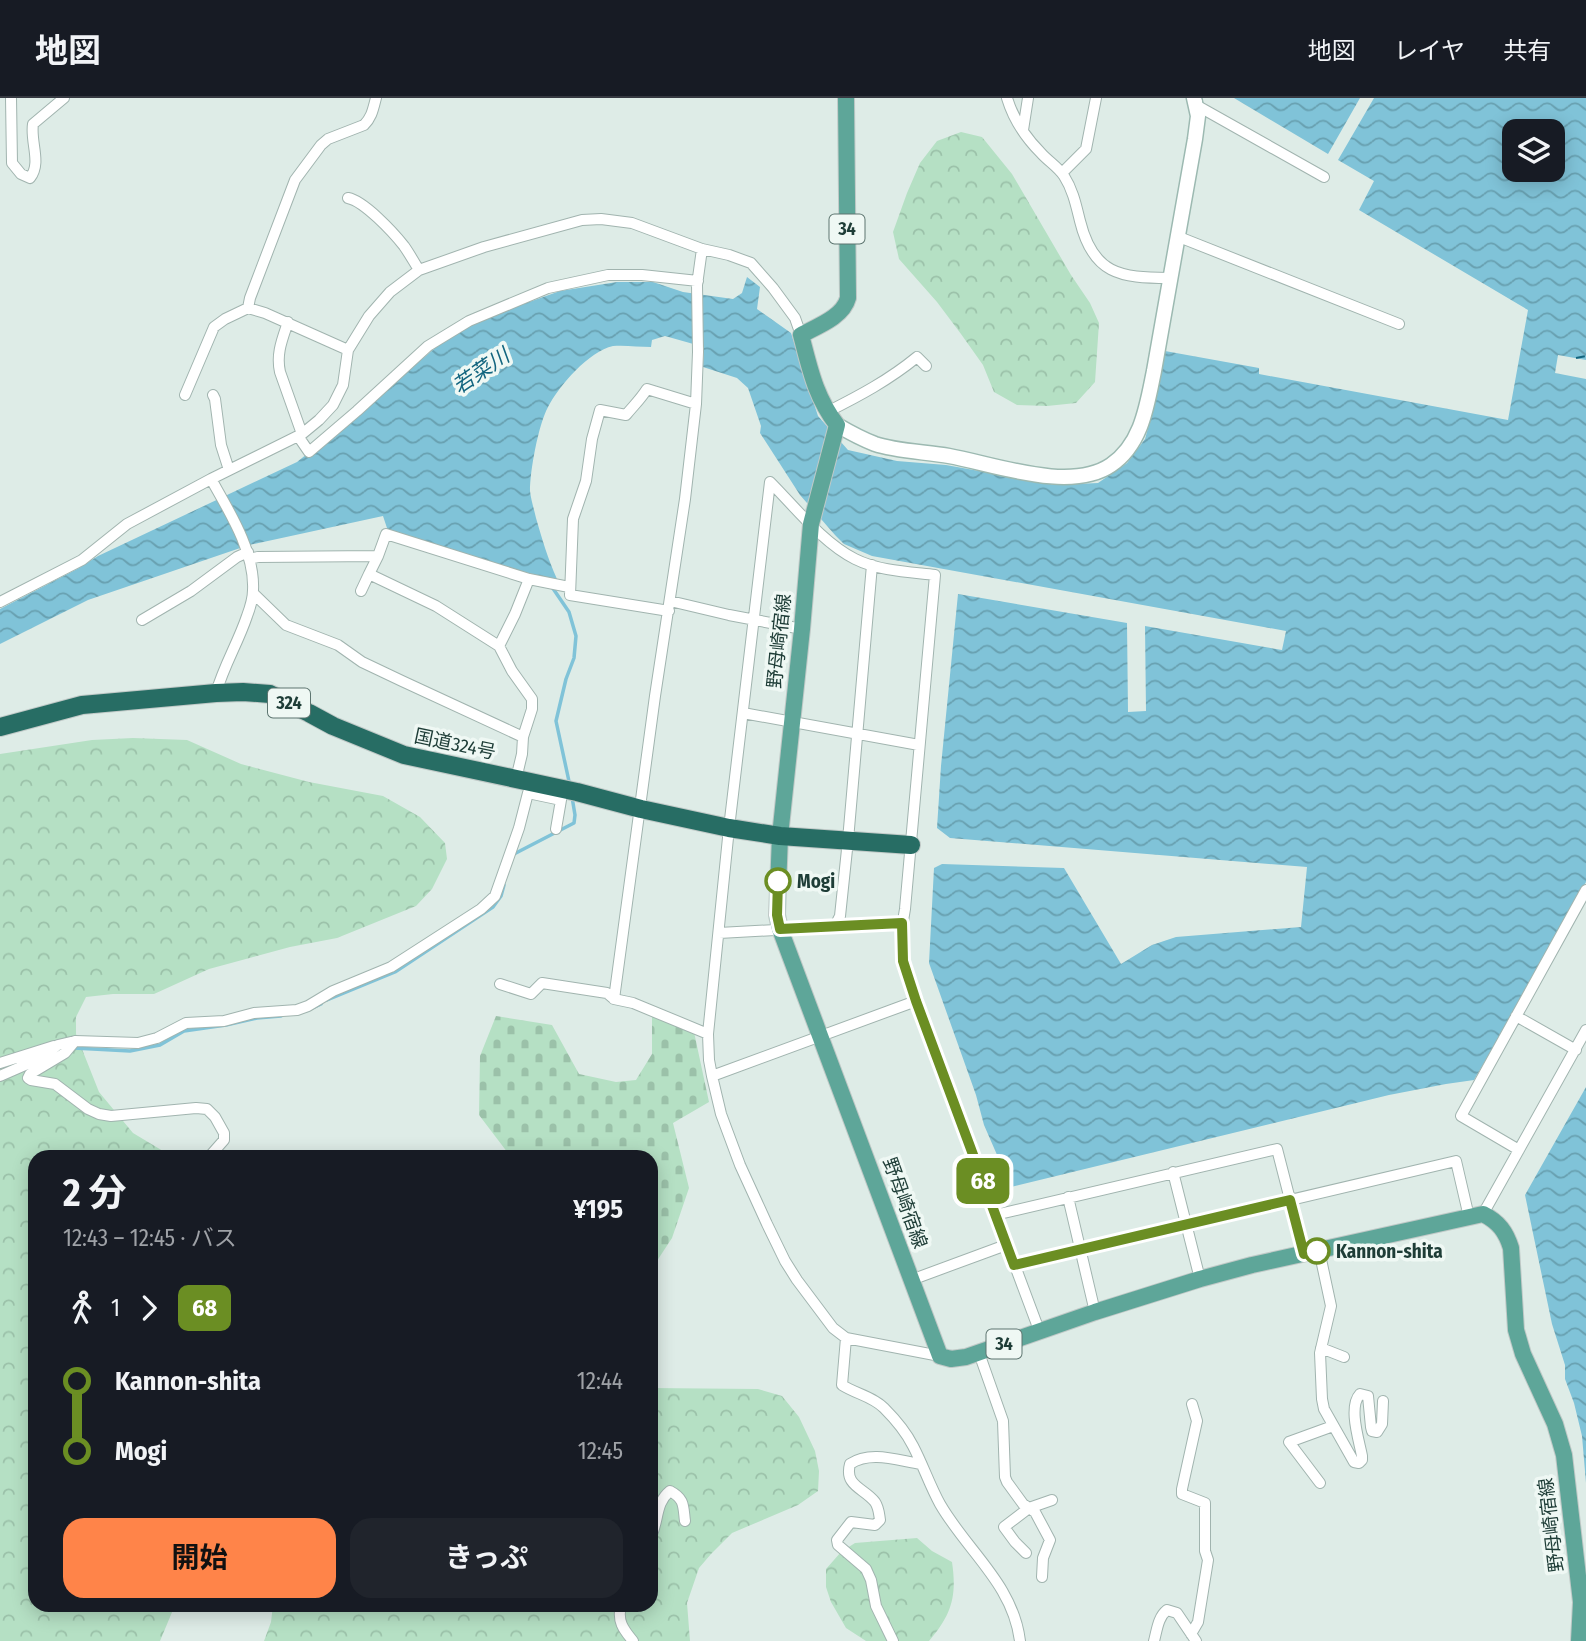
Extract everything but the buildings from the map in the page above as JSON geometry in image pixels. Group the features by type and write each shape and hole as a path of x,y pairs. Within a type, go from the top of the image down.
{"highway":[{"name":"国道324号","path":"0,727 82,705 216,693 270,694 333,726 404,755 729,828 780,836 911,845"}],"main road":[{"name":"34","path":"801,335 838,313 845,307 848,298 846,98"},
{"path":"801,335 815,388 832,419"},
{"name":"野母崎宿線","path":"832,419 813,516 780,836 777,915 940,1356"},
{"name":"34","path":"940,1356 951,1359 979,1353 1095,1312 1252,1265 1476,1215"},
{"name":"野母崎宿線","path":"1476,1215 1493,1219 1507,1236 1511,1248 1516,1330 1523,1354 1555,1424 1564,1455 1581,1602 1579,1641"}],"street":[{"path":"11,98 12,163 21,174 30,178 36,167 33,124 64,98"},
{"path":"248,309 295,180 328,139 364,125 371,117 376,98"},
{"path":"1007,98 1022,130 1062,173 1074,196 1084,238 1102,264 1113,272 1124,275 1169,278"},
{"path":"1022,130 1028,98"},
{"path":"1062,173 1086,149 1096,98"},
{"path":"1197,100 1324,177"},
{"path":"926,366 917,357 832,419 877,445 951,456 1029,473 1084,476 1110,466 1120,458 1137,436 1152,382 1195,139 1197,100"},
{"path":"348,198 356,199 386,226 404,246 419,270"},
{"path":"0,602 82,560 127,524 300,435 334,405 343,385 348,350 369,316 390,292 419,270 484,247 568,223 608,219 632,223 702,249 751,263 795,318 801,335"},
{"path":"1179,237 1399,324"},
{"path":"614,999 685,499 696,404 697,283 702,249"},
{"path":"288,322 279,347 278,363 300,435 309,452 428,346 469,321 548,288 608,275 642,275 697,283"},
{"path":"185,395 214,327 248,309 288,322 348,350"},
{"path":"696,404 647,388 639,403 626,415 600,410 586,481 573,519 564,585 570,595 669,606 802,629"},
{"path":"213,395 221,445 229,470"},
{"path":"211,479 248,553 253,576 253,593 247,615 222,672 216,693"},
{"path":"940,1356 846,1338 833,1328 785,1261 740,1165 721,1114 712,1076 708,1034 729,828 770,482 813,516 828,540 854,558 872,565 935,575 902,923 903,961 1039,1331"},
{"path":"361,591 386,534 534,580 564,585"},
{"path":"142,620 191,591 237,557 248,553 258,557 378,555"},
{"path":"835,926 840,916 848,840 872,565"},
{"path":"369,574 436,606 499,646 512,671 532,699 516,779"},
{"path":"499,646 534,580"},
{"path":"253,593 286,625 338,645 362,662 523,737"},
{"path":"743,713 919,745"},
{"path":"0,1063 47,1047 75,1041 138,1043 157,1038 186,1023 224,1021 254,1013 297,1010 307,1006 333,991 391,967 481,909 495,897 528,793 567,793 556,829"},
{"path":"1519,1150 1461,1116 1516,1016 1583,904 1586,890"},
{"path":"719,933 902,923"},
{"path":"500,984 531,994 542,983 607,993 614,999 644,1007 708,1034"},
{"path":"712,1076 916,1001"},
{"path":"1516,1016 1576,1050"},
{"path":"1476,1215 1519,1150 1586,1030"},
{"path":"75,1041 65,1053 30,1074 29,1078 55,1084 99,1114 111,1116 207,1109 224,1133 224,1140 215,1150"},
{"path":"0,1076 39,1059 58,1045"},
{"path":"995,1215 1277,1149 1290,1200 1331,1307 1321,1348 1324,1409 1354,1462 1359,1463 1362,1460 1355,1421 1356,1399 1360,1394 1368,1396 1371,1427 1372,1431 1377,1432 1382,1424 1383,1401"},
{"path":"1014,1265 1456,1161 1476,1215"},
{"path":"1173,1172 1200,1279"},
{"path":"1068,1197 1095,1312"},
{"path":"911,1280 1006,1245"},
{"path":"846,1338 842,1385 870,1397 899,1425 912,1444 941,1505 1004,1592 1013,1611 1020,1641"},
{"path":"1321,1348 1344,1357"},
{"path":"979,1353 1003,1421 1005,1477 1023,1504 1035,1512 1050,1540 1043,1558 1042,1577"},
{"path":"1192,1404 1197,1421 1182,1494 1205,1503 1205,1551 1208,1560 1193,1638"},
{"path":"1320,1483 1289,1441 1333,1426"},
{"path":"893,1641 876,1606 866,1569 838,1545 837,1540 851,1522 876,1525 880,1520 874,1502 850,1479 850,1464 863,1458 875,1457 921,1464"},
{"path":"658,1509 664,1496 670,1491 683,1502 685,1521"},
{"path":"1027,1553 1004,1527 1030,1508 1052,1500"},
{"path":"1154,1641 1160,1618 1167,1610 1177,1613 1193,1638"},
{"path":"620,1612 619,1620 633,1641"}],"green space":[{"path":"961,132 982,137 1012,174 1090,303 1099,323 1095,382 1076,403 1017,405 994,392 983,365 961,334 899,259 893,232 920,163 937,141"},
{"path":"92,740 187,740 241,764 309,782 383,796 420,817 445,843 447,859 432,889 416,906 337,938 290,947 209,969 154,994 86,997 76,1017 76,1034 99,1092 133,1133 161,1150 28,1150 28,1612 172,1612 160,1641 0,1641 0,754"},
{"path":"496,1016 552,1025 579,1074 616,1082 636,1080 652,1054 652,1016 694,1032 709,1102 673,1123 689,1188 672,1238 658,1259 658,1150 506,1150 479,1115 480,1056"},
{"path":"658,1388 758,1389 782,1396 799,1417 815,1451 819,1471 818,1491 798,1505 732,1533 699,1568 687,1603 690,1641 264,1641 272,1612 658,1612"},
{"path":"917,1538 932,1551 952,1562 954,1585 948,1613 929,1641 866,1641 846,1628 831,1602 826,1587 826,1569 841,1552 855,1543"}],"water":[{"path":"1234,98 1360,98 1328,154"},
{"name":"若菜川","path":"1374,98 1586,98 1586,882 1474,1080 1389,1095 1011,1187 984,1125 929,963 934,868 942,864 1064,868 1121,964 1152,945 1176,937 1301,927 1307,867 950,838 937,828 958,594 1127,623 1128,712 1146,711 1145,626 1282,650 1286,631 872,556 844,544 800,495 760,433 761,426 748,388 737,378 703,367 704,347 665,336 652,340 651,347 613,346 604,349 585,362 553,399 544,415 538,437 530,491 557,579 538,576 388,531 383,516 249,545 88,600 0,644 0,609 98,556 297,462 440,344 481,319 560,291 617,282 653,282 683,292 733,299 742,293 747,277 760,287 757,309 791,333 818,416 848,450 897,461 946,465 1056,485 1098,483 1127,463 1145,439 1157,396 1165,351 1259,368 1259,374 1508,420 1528,310 1359,210 1374,181 1338,160"},
{"path":"1586,1087 1586,1483 1582,1436 1565,1379 1565,1365 1552,1324 1525,1195"}],"pier":[{"path":"1558,355 1586,360 1586,379 1555,373"}],"waterway":[{"path":"552,587 569,612 576,636 574,658 556,721 570,786"},
{"path":"514,854 574,823 572,797"},
{"path":"327,1000 395,972 493,907 501,896 504,885"},
{"path":"306,1011 321,1004"},
{"path":"74,1048 130,1051 160,1045 184,1031 281,1016"}],"ferry route":[{"path":"1576,358 1586,356"}],"bus line":[{"name":"68","path":"778,881 777,915 780,929 902,923 903,961 916,1001 1014,1265 1290,1200 1304,1254 1317,1251"}],"place":[{"name":"Mogi","path":"778,881"},
{"name":"Kannon-shita","path":"1317,1251"}]}
